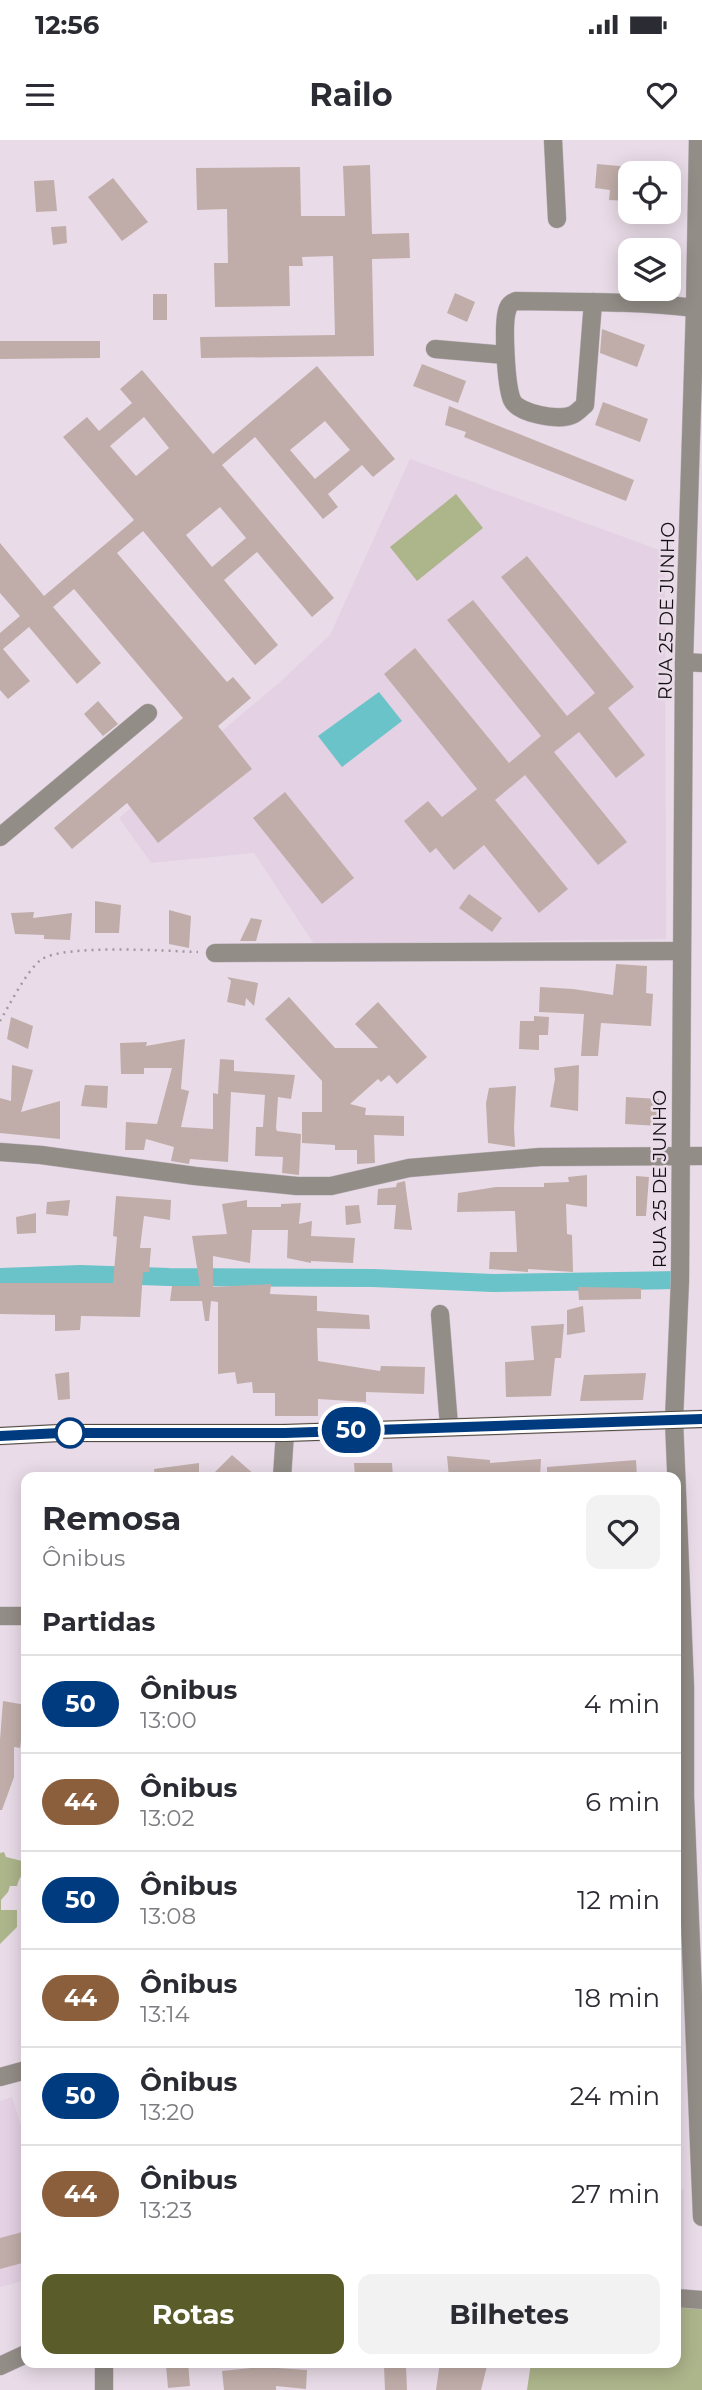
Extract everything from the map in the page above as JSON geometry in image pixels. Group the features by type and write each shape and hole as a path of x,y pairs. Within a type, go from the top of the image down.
{"main road":[{"path":"0,1436 73,1433 285,1433 702,1419"}],"street":[{"path":"553,140 557,219"},
{"name":"RUA 25 DE JUNHO","path":"675,1472 674,1420 680,1280 681,951 693,662 698,140"},
{"path":"593,302 584,405 573,415 562,418 526,412 517,407 512,400 505,355 506,317 516,300 593,302 663,304 695,308"},
{"path":"435,349 505,355"},
{"path":"0,837 148,713"},
{"path":"215,953 681,951"},
{"path":"0,1152 297,1186 331,1185 409,1168 540,1157 702,1156"},
{"path":"440,1314 449,1426"},
{"path":"282,1472 285,1433"},
{"path":"0,1616 21,1616"},
{"name":"RUA 25 DE JUNHO","path":"681,1626 693,1687 685,1797 702,2217"},
{"path":"0,2077 21,2071"},
{"path":"681,2298 702,2300"},
{"path":"0,2366 21,2356"},
{"path":"104,2368 104,2390"}],"path":[{"path":"0,1021 19,988 41,959 66,951 215,953"}],"shaded area":[{"path":"410,459 665,552 666,939 314,944 254,853 151,863 119,818 280,682 330,635"},
{"path":"12,2097 21,2126 21,2281 0,2287 0,2101"},
{"path":"681,2189 684,2189 684,2297 681,2297"}],"green space":[{"path":"456,494 483,528 417,581 390,547"},
{"path":"4,1852 6,1857 21,1861 21,1876 17,1886 10,1886 1,1900 1,1910 17,1910 17,1927 0,1944 0,1853"},
{"path":"681,2296 702,2297 702,2390 527,2390 530,2368 681,2368"}],"water":[{"path":"379,692 402,721 342,767 318,736"}],"building":[{"path":"597,164 618,166 618,200 609,200 610,190 595,188"},
{"path":"370,165 372,234 409,233 410,258 372,259 374,356 201,358 200,337 335,335 333,256 302,257 303,266 289,266 290,306 215,307 214,263 228,263 227,209 197,210 196,168 300,167 301,216 345,216 343,166"},
{"path":"113,178 148,222 122,241 88,197"},
{"path":"54,180 57,211 36,212 34,181"},
{"path":"66,226 67,243 53,245 51,227"},
{"path":"455,293 475,302 467,322 447,313"},
{"path":"153,294 167,294 167,320 153,320"},
{"path":"602,329 645,345 637,367 600,353"},
{"path":"0,341 100,341 100,358 0,359"},
{"path":"422,364 466,381 458,403 413,386"},
{"path":"317,366 395,459 373,477 362,465 328,494 338,507 323,519 255,437 222,465 334,598 312,617 257,552 224,580 278,645 255,665 143,531 117,553 227,682 233,677 251,698 218,726 252,769 158,843 127,803 72,849 54,828 183,718 74,589 53,607 101,663 77,684 29,627 3,649 30,681 8,699 0,690 0,633 20,616 0,593 0,543 44,596 134,520 63,437 87,417 99,431 132,403 120,389 142,370 213,454","holes":["144,417 169,448 136,476 110,446","325,421 350,450 315,479 290,450","220,507 246,538 212,567 186,535"]},
{"path":"603,402 648,419 640,442 595,425"},
{"path":"449,406 634,480 626,501 464,437 466,432 445,425"},
{"path":"527,556 634,687 608,708 645,755 616,778 579,732 554,752 627,842 598,865 525,775 495,800 568,889 539,913 484,845 454,870 436,848 430,853 404,821 428,801 442,817 477,789 384,674 415,648 509,763 541,736 447,620 473,600 567,716 595,693 501,577"},
{"path":"98,701 118,724 103,736 84,714"},
{"path":"285,792 354,878 322,904 253,818"},
{"path":"469,894 502,918 492,932 459,908"},
{"path":"95,901 121,905 119,933 95,933"},
{"path":"169,910 191,916 189,948 169,944"},
{"path":"34,912 33,918 72,913 70,940 44,939 44,935 15,934 11,913"},
{"path":"251,918 262,920 256,941 240,941"},
{"path":"616,964 647,966 646,993 653,994 651,1026 601,1023 598,1056 581,1056 584,1014 539,1012 540,987 613,995"},
{"path":"227,977 258,983 254,1006 246,998 245,1006 227,1002 231,981"},
{"path":"289,997 335,1048 378,1048 355,1024 378,1002 427,1057 397,1084 389,1075 381,1082 378,1079 350,1104 366,1108 365,1115 404,1116 404,1136 374,1135 375,1163 357,1164 357,1150 335,1150 335,1145 302,1143 302,1112 322,1112 322,1081 265,1019"},
{"path":"534,1016 549,1017 548,1035 539,1035 539,1050 519,1049 520,1021 534,1021"},
{"path":"11,1017 33,1026 28,1049 7,1039"},
{"path":"185,1039 181,1089 189,1091 181,1127 213,1129 213,1093 218,1094 220,1059 234,1060 234,1071 295,1075 291,1099 278,1097 276,1128 277,1131 301,1134 299,1175 282,1173 283,1157 255,1156 256,1127 263,1127 265,1095 231,1092 228,1162 190,1159 189,1164 171,1161 174,1147 146,1139 144,1150 125,1150 126,1122 157,1124 172,1068 144,1068 144,1074 121,1074 120,1043 147,1042 146,1046"},
{"path":"12,1065 33,1070 21,1112 60,1101 60,1139 0,1133 0,1098 11,1101"},
{"path":"579,1065 578,1111 550,1107 555,1079 554,1068"},
{"path":"85,1085 108,1086 107,1108 81,1106"},
{"path":"516,1086 515,1147 488,1143 486,1103 489,1088"},
{"path":"626,1097 659,1099 658,1126 625,1124"},
{"path":"587,1175 587,1207 566,1204 567,1234 572,1235 573,1272 489,1269 490,1252 517,1252 515,1211 457,1212 458,1193 496,1187 544,1187 544,1183 569,1182 568,1177"},
{"path":"636,1176 649,1177 646,1216 636,1216"},
{"path":"405,1181 412,1230 394,1229 396,1205 377,1205 378,1189 396,1187 397,1183"},
{"path":"116,1196 171,1200 170,1220 144,1216 140,1248 151,1248 149,1272 143,1272 140,1317 81,1316 80,1330 55,1331 55,1315 0,1314 0,1283 113,1283 117,1237 113,1236"},
{"path":"70,1200 68,1216 46,1214 47,1202"},
{"path":"247,1200 247,1207 281,1207 281,1204 301,1203 299,1224 312,1221 311,1236 355,1238 353,1263 311,1263 287,1258 288,1230 252,1230 250,1263 213,1256 213,1287 271,1284 270,1294 317,1296 317,1311 369,1315 370,1329 317,1328 318,1361 380,1371 381,1366 425,1367 424,1394 366,1392 366,1402 318,1399 318,1416 275,1416 275,1393 253,1393 252,1382 237,1384 235,1372 218,1374 218,1302 211,1301 209,1321 205,1321 202,1301 170,1301 172,1286 200,1286 192,1236 227,1234 222,1204"},
{"path":"359,1205 361,1223 346,1225 345,1206"},
{"path":"36,1213 36,1233 17,1234 16,1217"},
{"path":"578,1287 641,1288 641,1299 579,1300"},
{"path":"583,1306 585,1332 567,1335 567,1310"},
{"path":"564,1324 561,1358 555,1358 551,1396 506,1397 505,1362 534,1360 531,1326"},
{"path":"69,1372 70,1399 58,1400 55,1374"},
{"path":"646,1373 643,1400 580,1401 584,1375"},
{"path":"232,1455 251,1472 215,1472"},
{"path":"447,1456 490,1460 490,1463 541,1459 540,1472 449,1472"},
{"path":"636,1460 637,1472 547,1472 547,1467"},
{"path":"199,1463 199,1472 154,1472 154,1469"},
{"path":"354,1463 392,1463 393,1472 355,1472"},
{"path":"3,1701 21,1704 20,1748 14,1747 14,1777 2,1810 0,1810"},
{"path":"21,2232 21,2263 0,2269 0,2238"},
{"path":"166,2368 188,2368 190,2386 168,2388"},
{"path":"250,2368 307,2370 306,2389 276,2386 276,2390 224,2390 222,2371"},
{"path":"384,2368 406,2368 407,2390 385,2390"},
{"path":"439,2368 486,2368 481,2390 436,2390"}],"waterway":[{"path":"0,1277 80,1274 373,1278 493,1283 680,1280"}],"bus line":[{"name":"50","path":"0,1436 60,1433 285,1433 702,1419"}]}
